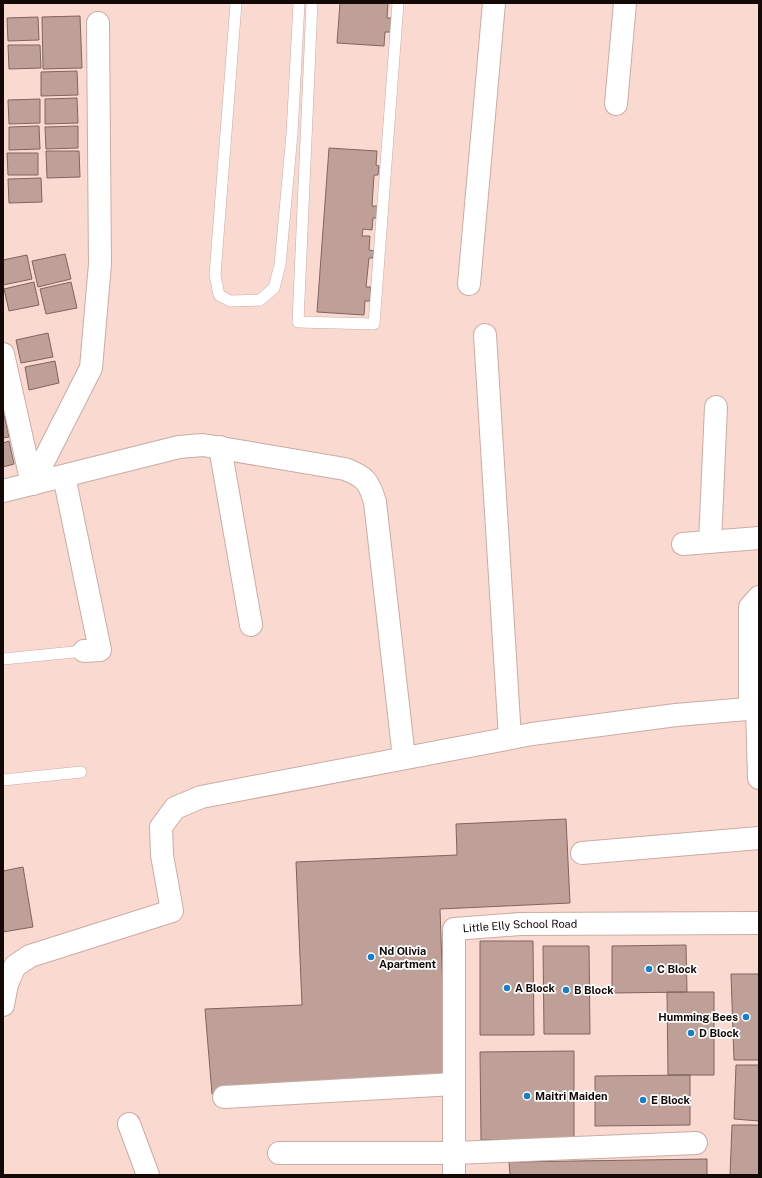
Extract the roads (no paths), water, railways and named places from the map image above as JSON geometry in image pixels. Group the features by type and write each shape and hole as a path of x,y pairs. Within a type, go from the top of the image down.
{"street":[{"path":"469,284 494,3"},
{"path":"616,104 625,3"},
{"path":"32,484 91,368 100,264 98,23"},
{"path":"485,335 510,738"},
{"path":"3,354 32,484"},
{"path":"710,542 716,407"},
{"path":"3,491 179,447 203,445 345,469 358,474 369,482 375,502 404,758"},
{"path":"220,447 251,625"},
{"path":"64,476 100,650 84,651"},
{"path":"683,544 759,538"},
{"path":"759,597 750,607 759,778"},
{"path":"4,999 15,966 30,956 172,911 162,854 161,827 174,808 201,797 510,738 676,715 755,708"},
{"path":"582,853 759,838"},
{"name":"Little Elly School Road","path":"454,1175 454,929 520,924 759,923"},
{"path":"224,1097 454,1084"},
{"path":"129,1124 148,1175"},
{"path":"279,1153 454,1153 696,1143"}],"lane":[{"path":"236,3 215,275 219,295 230,301 260,300 274,288 280,265 292,134 298,3"},
{"path":"312,3 298,322 374,324 398,3"},
{"path":"3,659 84,651"},
{"path":"3,780 81,772"}],"place":[{"name":"Nd Olivia Apartment","path":"371,957"},
{"name":"C Block","path":"649,969"},
{"name":"A Block","path":"507,988"},
{"name":"B Block","path":"566,990"},
{"name":"Humming Bees","path":"746,1017"},
{"name":"D Block","path":"691,1033"},
{"name":"Maitri Maiden","path":"527,1096"},
{"name":"E Block","path":"643,1100"}]}
